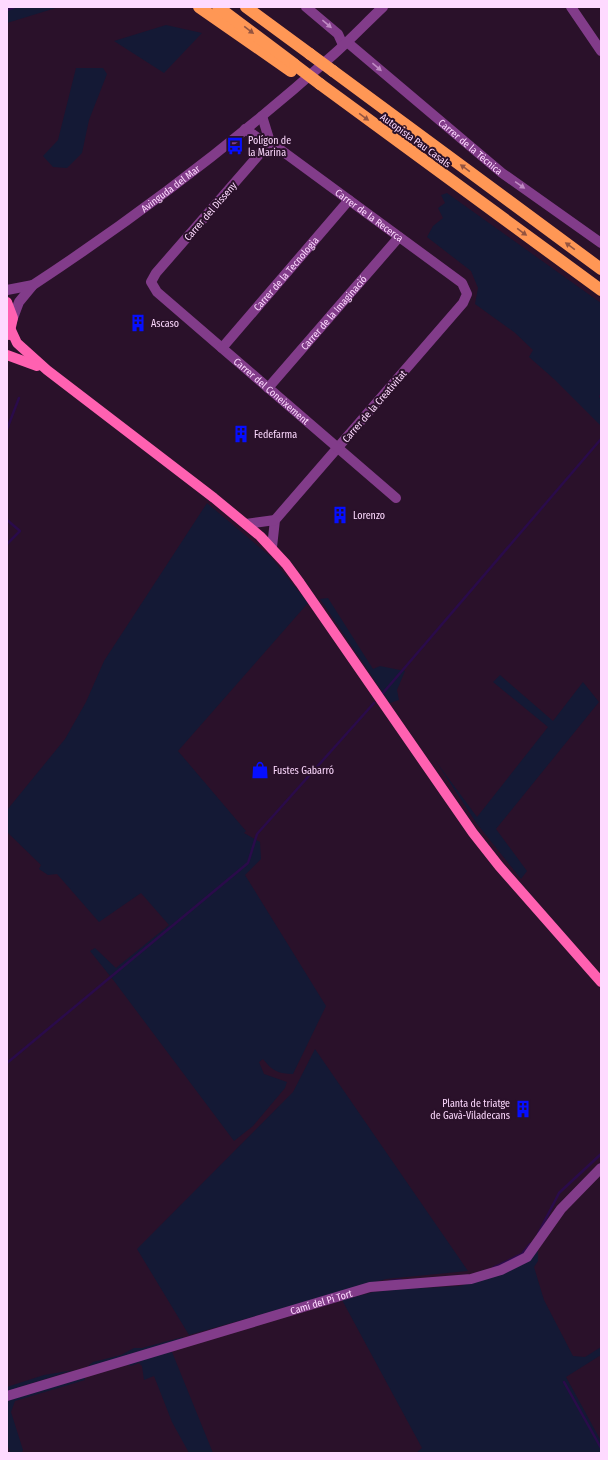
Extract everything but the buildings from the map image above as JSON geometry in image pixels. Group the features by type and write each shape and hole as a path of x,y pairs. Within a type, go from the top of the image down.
{"highway":[{"path":"199,7 293,68"},
{"name":"Autopista Pau Casals","path":"218,7 318,87 332,94 601,290"},
{"name":"Autopista Pau Casals","path":"246,7 601,269"},
{"path":"258,7 299,46"}],"main road":[{"path":"7,302 13,318 9,334 17,343 47,370 246,524 272,547 300,583 472,833 503,871 601,982"},
{"path":"7,355 47,370"}],"street":[{"name":"Carrer de la Tècnica","path":"306,7 338,34 345,44 502,173 601,243"},
{"name":"Avinguda del Mar","path":"13,318 19,302 33,284 169,188 246,129 345,44 383,7"},
{"path":"571,7 601,51"},
{"path":"262,116 270,142"},
{"name":"Carrer de la Recerca","path":"246,129 261,140 270,142 350,200 462,283 467,290"},
{"name":"Carrer del Disseny","path":"151,282 156,273 270,142"},
{"name":"Carrer de la Tecnologia","path":"222,348 350,200"},
{"name":"Carrer de la Imaginació","path":"268,388 399,237"},
{"name":"Carrer del Coneixement","path":"151,282 157,292 396,498"},
{"name":"Avinguda del Mar","path":"7,290 33,284"},
{"name":"Carrer de la Creativitat","path":"275,520 463,303 467,298 467,290"},
{"path":"246,524 275,520 272,547"},
{"name":"Camí del Pi Tort","path":"7,1396 370,1287 471,1279 501,1270 527,1257 561,1209 601,1168"}],"shaded area":[{"path":"7,7 59,7 7,23"},
{"path":"166,25 202,33 164,73 114,41"},
{"path":"76,68 103,68 107,74 89,120 82,153 67,168 53,167 43,156 58,140"},
{"path":"447,193 601,303 601,393 599,396 601,401 601,426 554,379 529,357 533,350 514,332 475,304 478,288 471,271 427,237 433,226 443,218 438,208 445,203 441,195"},
{"path":"207,503 271,557 308,603 178,751 246,831 244,833 260,842 261,859 245,875 326,1006 293,1074 276,1071 263,1059 259,1062 264,1074 287,1082 285,1088 253,1126 234,1141 90,951 95,948 116,968 169,925 141,893 99,922 57,874 48,875 39,869 41,865 7,832 7,810 65,739 86,702 104,661"},
{"path":"328,598 373,669 380,666 405,671 397,690 399,700 390,703 320,599"},
{"path":"500,675 553,721 583,682 599,702 496,829 527,871 521,879 477,824 435,760 477,817 548,727 493,682"},
{"path":"315,1049 468,1271 386,1279 189,1335 137,1249 293,1092"},
{"path":"538,1251 538,1261 534,1267 544,1300 573,1356 585,1357 601,1347 601,1355 566,1377 601,1441 601,1453 416,1453 422,1448 342,1300 373,1292 459,1286 495,1276 516,1267"},
{"path":"183,1337 182,1341 92,1368 88,1366 93,1362 121,1355 134,1348 142,1348"},
{"path":"172,1352 213,1453 189,1453 172,1422 154,1376 144,1380 142,1366 139,1363 131,1366 126,1364"},
{"path":"74,1370 7,1391 7,1387 44,1375"},
{"path":"85,1376 85,1380 15,1401 11,1412 23,1450 22,1453 10,1453 7,1443 7,1399"}],"waterway":[{"path":"7,10 15,7"},
{"path":"7,429 19,398"},
{"path":"383,693 601,439"},
{"path":"7,520 20,531 7,544"},
{"path":"7,1063 248,863 257,834 374,703"},
{"path":"538,1234 559,1193 601,1154"},
{"path":"493,1268 522,1254 530,1244"},
{"path":"390,1281 401,1280"},
{"path":"564,1382 601,1448"}],"place":[{"name":"Polígon de la Marina","path":"235,146"},
{"name":"Ascaso","path":"138,323"},
{"name":"Fedefarma","path":"241,434"},
{"name":"Lorenzo","path":"340,515"},
{"name":"Fustes Gabarró","path":"260,770"},
{"name":"Planta de triatge de Gavà-Viladecans","path":"523,1109"}]}
